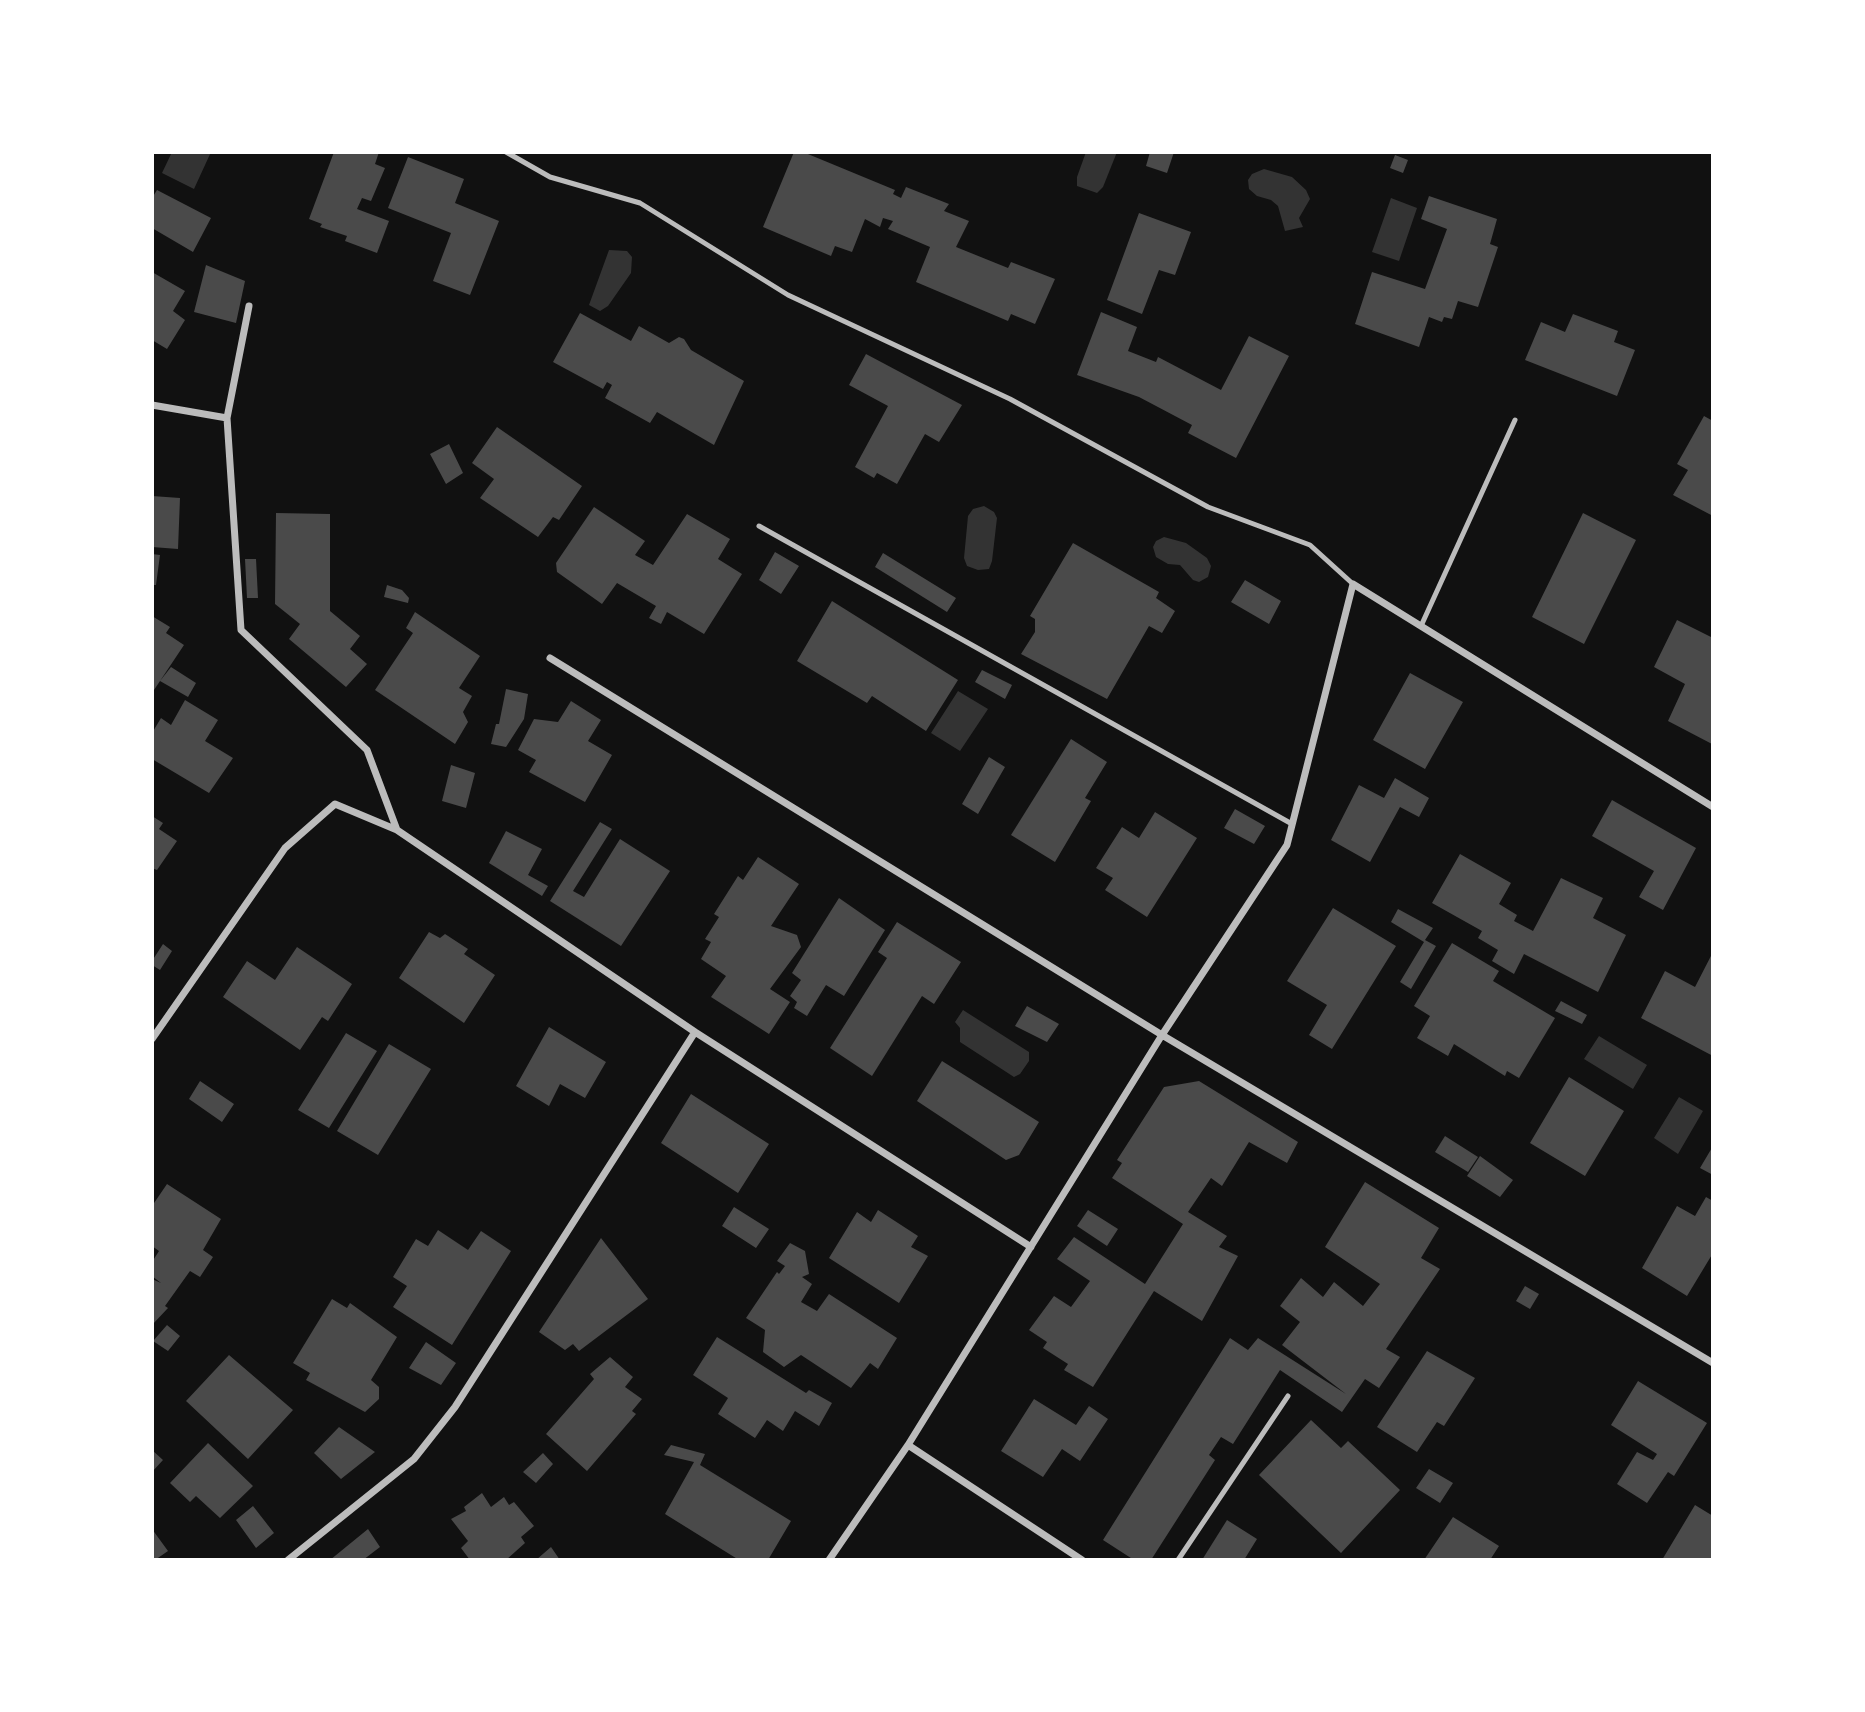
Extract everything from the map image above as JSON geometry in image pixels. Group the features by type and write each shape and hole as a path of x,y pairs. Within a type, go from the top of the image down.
{"street":[{"path":"249,306 228,418 241,630 367,750 397,830"},
{"path":"152,405 228,418"},
{"path":"829,1560 908,1445 1162,1035 1287,845 1353,584 1713,807"},
{"path":"550,658 1162,1035 1713,1363"},
{"path":"152,1039 285,848 335,804 397,830 695,1032 1031,1247"},
{"path":"288,1560 414,1459 455,1407 695,1032"},
{"path":"908,1445 1082,1560"}],"lane":[{"path":"506,152 550,177 640,203 788,295 1010,399 1208,507 1311,545 1353,584"},
{"path":"1421,626 1515,420"},
{"path":"759,526 1292,824"},
{"path":"1178,1560 1288,1396"}],"shaded area":[{"path":"172,152 211,152 194,189 162,173"},
{"path":"1086,152 1117,152 1103,187 1097,193 1077,186 1077,177"},
{"path":"1264,169 1292,177 1306,190 1310,199 1299,218 1303,227 1285,231 1278,206 1249,189 1248,180 1252,174"},
{"path":"1391,198 1417,208 1399,261 1372,252"},
{"path":"609,250 627,251 632,257 631,273 608,306 600,311 589,305"},
{"path":"984,506 994,512 997,518 992,561 989,569 978,570 967,566 964,558 968,516 973,509"},
{"path":"1164,537 1186,543 1207,558 1211,566 1208,577 1199,582 1193,580 1180,565 1168,564 1156,557 1153,547 1156,541"},
{"path":"958,691 988,709 960,751 931,733"},
{"path":"963,1010 1029,1052 1029,1061 1020,1074 1014,1077 960,1042 960,1028 955,1022"},
{"path":"1599,1036 1647,1065 1633,1089 1584,1059"},
{"path":"1679,1097 1703,1111 1678,1154 1654,1138"}],"building":[{"path":"334,152 379,152 375,164 385,168 371,201 362,198 357,209 389,221 377,253 345,241 347,236 320,227 322,224 309,219"},
{"path":"794,152 803,152 895,190 893,194 901,198 906,187 949,204 944,211 969,221 956,247 1008,268 1011,262 1055,279 1035,324 1011,314 1008,321 916,282 930,247 888,229 893,221 883,218 880,227 865,219 852,252 835,246 831,256 763,227"},
{"path":"1150,152 1174,152 1167,173 1146,166"},
{"path":"1395,155 1408,160 1403,173 1390,168"},
{"path":"408,157 464,179 455,203 499,221 470,295 433,281 451,233 388,208"},
{"path":"157,190 211,218 193,252 152,228 152,198"},
{"path":"1429,196 1497,219 1490,244 1498,247 1478,307 1458,301 1452,319 1444,317 1442,322 1429,317 1419,347 1355,324 1372,272 1425,289 1447,229 1421,219"},
{"path":"1139,213 1191,232 1175,275 1159,270 1142,314 1107,300"},
{"path":"206,265 245,281 236,323 194,312"},
{"path":"152,272 185,291 173,311 185,320 167,349 152,340"},
{"path":"1101,312 1137,327 1128,351 1156,362 1158,357 1221,390 1249,336 1289,356 1236,458 1188,433 1192,425 1139,397 1077,375"},
{"path":"580,313 631,341 639,326 669,343 679,337 684,339 691,350 744,381 714,445 657,412 650,423 605,398 612,385 607,382 603,389 553,362"},
{"path":"1573,314 1618,331 1614,342 1635,350 1617,396 1525,360 1541,322 1565,332"},
{"path":"866,354 962,405 939,442 925,434 897,484 877,473 874,478 855,467 888,406 849,385"},
{"path":"1704,416 1713,421 1713,516 1673,495 1688,470 1677,464"},
{"path":"497,427 582,486 559,520 553,517 538,537 480,498 494,479 472,463"},
{"path":"449,444 463,473 446,484 430,454"},
{"path":"152,496 180,498 178,549 152,547"},
{"path":"594,507 645,541 635,555 653,565 687,514 730,539 718,559 742,574 704,634 667,612 661,624 649,618 656,606 617,583 602,604 557,572 556,563"},
{"path":"276,513 330,514 330,611 360,636 350,649 367,664 346,687 289,639 300,624 275,604"},
{"path":"1583,513 1636,540 1584,644 1532,617"},
{"path":"1073,543 1159,592 1156,598 1175,611 1162,633 1149,626 1107,699 1021,654 1035,632 1035,619 1030,616"},
{"path":"775,552 799,566 781,594 759,580"},
{"path":"883,553 956,598 947,612 875,567"},
{"path":"152,554 160,555 156,585 152,585"},
{"path":"245,559 256,559 258,598 247,598"},
{"path":"1245,580 1281,601 1269,624 1231,602"},
{"path":"387,585 402,590 409,598 408,603 384,597"},
{"path":"832,601 958,680 926,731 872,696 867,703 797,661"},
{"path":"415,612 480,656 459,688 472,696 463,712 468,722 455,744 375,690 413,633 406,628"},
{"path":"152,616 170,627 166,633 184,645 152,693"},
{"path":"1677,620 1713,638 1712,744 1668,721 1685,684 1654,667"},
{"path":"171,667 196,683 188,697 160,681"},
{"path":"982,670 1012,685 1005,699 975,682"},
{"path":"1410,673 1463,702 1425,769 1373,740"},
{"path":"506,689 528,694 524,719 506,747 491,744 496,724 499,724"},
{"path":"185,700 218,720 205,741 233,758 209,793 152,759 152,733 161,718 171,725"},
{"path":"571,701 601,720 588,741 612,755 585,802 529,772 536,760 518,750 534,719 558,722"},
{"path":"1071,739 1107,762 1085,798 1091,801 1055,862 1011,835"},
{"path":"989,757 1005,767 978,814 962,804"},
{"path":"451,765 475,773 466,808 442,801"},
{"path":"1395,778 1429,798 1419,817 1400,807 1370,862 1331,840 1359,785 1384,798"},
{"path":"1612,800 1696,848 1663,910 1639,897 1654,871 1592,836"},
{"path":"1235,809 1265,826 1254,844 1224,828"},
{"path":"1155,812 1197,838 1147,917 1105,890 1113,878 1096,868 1122,827 1139,838"},
{"path":"152,816 163,823 159,829 177,841 157,870 152,868"},
{"path":"600,822 612,829 573,891 584,897 620,839 670,871 621,946 550,901"},
{"path":"506,831 542,849 528,875 548,886 542,896 489,863"},
{"path":"1460,854 1511,883 1499,904 1517,915 1514,921 1533,931 1561,878 1603,898 1593,918 1626,935 1598,992 1524,954 1514,974 1492,961 1498,950 1478,938 1482,931 1432,903"},
{"path":"758,857 799,884 771,926 797,935 801,947 770,989 790,1002 769,1034 711,997 726,976 701,959 711,942 705,939 719,917 714,914 738,876 743,880"},
{"path":"839,898 885,930 844,996 826,985 807,1016 794,1008 797,1002 790,996 801,980 792,973"},
{"path":"1333,908 1396,946 1332,1049 1309,1035 1327,1005 1287,981"},
{"path":"1398,909 1433,928 1425,940 1436,946 1411,989 1400,982 1424,942 1391,922"},
{"path":"897,922 961,962 934,1004 922,996 872,1076 830,1048 887,958 878,952"},
{"path":"429,932 440,938 445,934 468,949 464,954 495,975 464,1023 399,978"},
{"path":"1452,943 1499,971 1493,981 1555,1018 1519,1078 1507,1071 1505,1076 1454,1044 1448,1056 1417,1038 1430,1016 1414,1006"},
{"path":"163,944 172,951 160,970 152,965 152,961"},
{"path":"297,947 352,984 328,1021 322,1017 300,1050 223,997 247,961 275,980"},
{"path":"1713,952 1713,1056 1641,1018 1665,971 1695,987"},
{"path":"1561,1001 1587,1015 1582,1024 1555,1011"},
{"path":"1027,1006 1059,1024 1047,1042 1015,1026"},
{"path":"549,1027 606,1062 585,1098 560,1084 549,1106 516,1086"},
{"path":"346,1033 377,1051 329,1128 298,1110"},
{"path":"389,1044 431,1069 378,1155 337,1131"},
{"path":"942,1061 1039,1122 1019,1155 1006,1160 917,1101"},
{"path":"1569,1077 1624,1111 1585,1176 1530,1143"},
{"path":"200,1081 234,1104 222,1122 189,1099"},
{"path":"1199,1081 1298,1142 1287,1163 1249,1142 1222,1186 1211,1178 1188,1212 1227,1236 1219,1247 1238,1256 1202,1321 1154,1291 1093,1387 1064,1370 1068,1364 1043,1348 1047,1342 1029,1330 1054,1296 1071,1307 1090,1281 1057,1259 1074,1237 1145,1284 1183,1224 1112,1178 1122,1163 1117,1160 1164,1087"},
{"path":"691,1094 769,1144 738,1193 661,1143"},
{"path":"1445,1136 1478,1157 1468,1172 1435,1152"},
{"path":"1713,1146 1713,1175 1700,1168"},
{"path":"1480,1156 1513,1180 1500,1197 1467,1176"},
{"path":"1365,1182 1439,1228 1421,1258 1440,1269 1386,1349 1400,1357 1379,1388 1365,1379 1342,1412 1280,1370 1233,1444 1221,1437 1209,1455 1215,1460 1151,1560 1134,1560 1103,1540 1230,1338 1248,1350 1258,1338 1346,1394 1282,1345 1300,1322 1280,1306 1301,1278 1323,1297 1334,1282 1363,1306 1380,1284 1325,1247"},
{"path":"167,1184 221,1219 203,1250 213,1257 200,1277 190,1271 165,1306 168,1308 152,1325 152,1279 161,1283 152,1276 152,1262 159,1251 152,1246 152,1206"},
{"path":"1706,1197 1713,1201 1713,1253 1687,1296 1642,1268 1677,1206 1695,1216"},
{"path":"734,1207 769,1229 756,1248 722,1226"},
{"path":"878,1210 918,1236 911,1247 928,1256 899,1303 829,1258 857,1212 871,1222"},
{"path":"1088,1210 1118,1229 1107,1246 1077,1226"},
{"path":"438,1230 468,1250 481,1231 511,1251 452,1345 393,1307 407,1286 393,1277 416,1239 428,1246"},
{"path":"601,1238 648,1299 579,1351 573,1344 565,1350 539,1332"},
{"path":"790,1243 805,1251 809,1274 802,1277 812,1284 801,1302 817,1311 829,1294 897,1338 878,1369 870,1363 851,1388 801,1355 784,1367 763,1352 765,1330 746,1318 777,1272 779,1274 785,1266 777,1261"},
{"path":"1525,1286 1539,1294 1530,1309 1516,1301"},
{"path":"332,1299 347,1308 350,1303 397,1337 371,1380 379,1387 379,1399 365,1412 306,1380 310,1373 293,1363"},
{"path":"167,1325 180,1336 168,1351 153,1341"},
{"path":"717,1337 806,1393 809,1390 832,1403 819,1426 795,1411 783,1431 767,1420 755,1438 718,1414 728,1398 693,1375"},
{"path":"426,1342 456,1363 441,1385 409,1368"},
{"path":"1427,1351 1475,1378 1444,1426 1437,1422 1417,1452 1377,1427"},
{"path":"229,1355 293,1410 248,1459 186,1401"},
{"path":"610,1357 633,1377 625,1387 642,1399 632,1411 636,1414 587,1471 546,1434 594,1379 590,1374"},
{"path":"1638,1381 1707,1423 1674,1476 1668,1472 1647,1503 1617,1484 1637,1452 1653,1460 1657,1454 1611,1425"},
{"path":"1034,1399 1076,1425 1089,1406 1108,1419 1080,1461 1062,1449 1043,1477 1001,1451"},
{"path":"1311,1420 1341,1448 1348,1441 1400,1490 1341,1553 1259,1475"},
{"path":"339,1427 375,1452 341,1479 314,1453"},
{"path":"208,1443 253,1486 220,1518 196,1496 190,1502 170,1483"},
{"path":"671,1445 705,1454 700,1465 791,1521 768,1560 739,1560 665,1514 694,1462 664,1455"},
{"path":"152,1450 163,1460 152,1472"},
{"path":"543,1453 553,1464 536,1483 523,1472"},
{"path":"1429,1469 1453,1483 1440,1503 1416,1488"},
{"path":"482,1493 491,1507 504,1497 509,1505 514,1502 534,1526 521,1537 525,1543 506,1560 470,1560 461,1548 468,1541 451,1519 466,1511 464,1507"},
{"path":"1695,1505 1713,1516 1713,1560 1662,1560"},
{"path":"253,1506 274,1533 256,1548 236,1520"},
{"path":"1453,1517 1499,1546 1490,1560 1424,1560"},
{"path":"1227,1520 1257,1539 1244,1560 1202,1560"},
{"path":"152,1529 168,1551 155,1560 152,1560"},
{"path":"368,1529 380,1547 363,1560 330,1560"},
{"path":"551,1547 560,1560 536,1560"}]}
